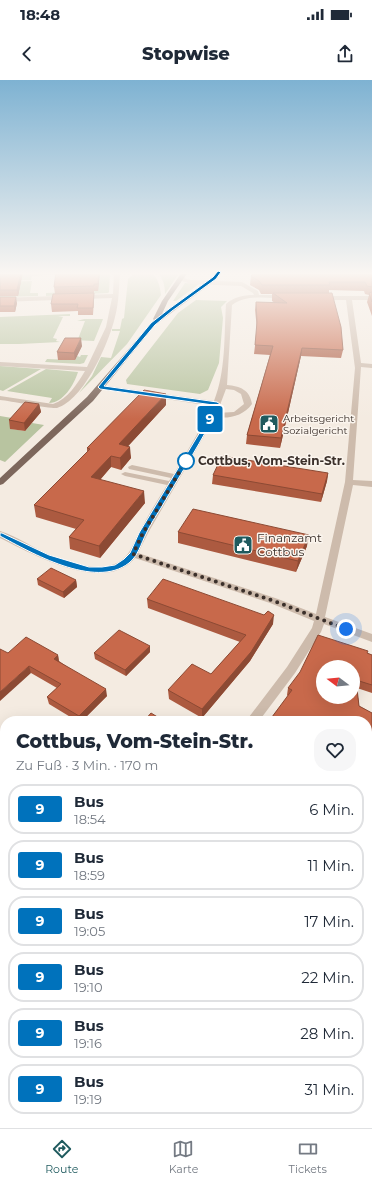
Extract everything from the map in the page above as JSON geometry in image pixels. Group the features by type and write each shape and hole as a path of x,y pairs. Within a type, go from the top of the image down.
{"main road":[{"path":"0,482 100,387 157,321"}],"street":[{"path":"0,398 55,406 65,401 73,394 89,369 103,344 111,321"},
{"path":"0,534 46,557 89,570 102,570 117,567 127,561 133,554 143,533 213,414 223,387 228,321"},
{"path":"256,716 291,670 317,629 320,619 349,482 350,414 357,365 352,321"},
{"path":"0,364 89,369"},
{"path":"357,365 372,366"},
{"path":"100,387 217,404"},
{"path":"213,414 229,415 237,413 248,404 246,395 240,390 233,387 223,387"},
{"path":"132,467 174,480"},
{"path":"125,474 174,480"},
{"path":"349,482 372,484"},
{"path":"133,554 274,601 372,638"}],"green space":[{"path":"0,321 61,321 53,338 60,342 0,344"},
{"path":"77,321 102,321 94,341 74,340 78,339 85,321"},
{"path":"122,321 143,321 127,344 79,393 92,376 101,357 111,358 120,331 112,331 112,329 120,329"},
{"path":"172,321 223,321 219,363 208,390 200,394 127,384 126,380"},
{"path":"81,355 88,355 84,363 80,364 45,362 47,359 75,360 77,356 80,357"},
{"path":"0,366 41,369 3,391 0,390"},
{"path":"46,369 78,372 71,388 59,400 49,403 52,398 7,391"},
{"path":"0,416 18,419 11,429 25,431 32,423 44,425 5,462 0,460"}],"building":[{"path":"339,321 341,327 343,350 302,348 281,438 247,435 273,346 255,345 257,322"},
{"path":"65,338 81,338 74,353 57,352"},
{"path":"144,390 166,394 119,444 130,447 120,458 111,456 91,477 144,491 99,546 69,537 84,520 34,505 90,449 87,448"},
{"path":"25,402 39,404 24,423 9,420"},
{"path":"222,456 328,473 322,494 213,475"},
{"path":"193,509 309,535 298,561 178,532"},
{"path":"51,568 76,580 63,592 37,579"},
{"path":"163,579 264,615 268,611 274,615 251,652 202,709 168,690 192,664 211,674 246,635 147,599"},
{"path":"119,630 150,646 125,670 94,653"},
{"path":"318,635 368,651 367,653 372,655 372,685 360,681 360,660 316,660 316,704 359,704 359,706 372,713 372,716 273,716 292,690 288,688 300,672"},
{"path":"26,637 58,655 54,659 106,689 79,716 47,697 61,684 29,666 0,692 0,649 8,653"},
{"path":"151,713 156,716 148,716"}],"bus line":[{"name":"9","path":"0,534 46,557 89,570 102,570 117,567 127,561 133,554 143,533 206,427 217,404 100,387 157,321"}],"place":[{"name":"Arbeitsgericht Sozialgericht","path":"269,424"},
{"name":"Cottbus, Vom-Stein-Str.","path":"186,461"},
{"name":"Finanzamt Cottbus","path":"243,545"}],"route":[{"path":"186,461 143,533 133,554 274,601 346,629"}]}
